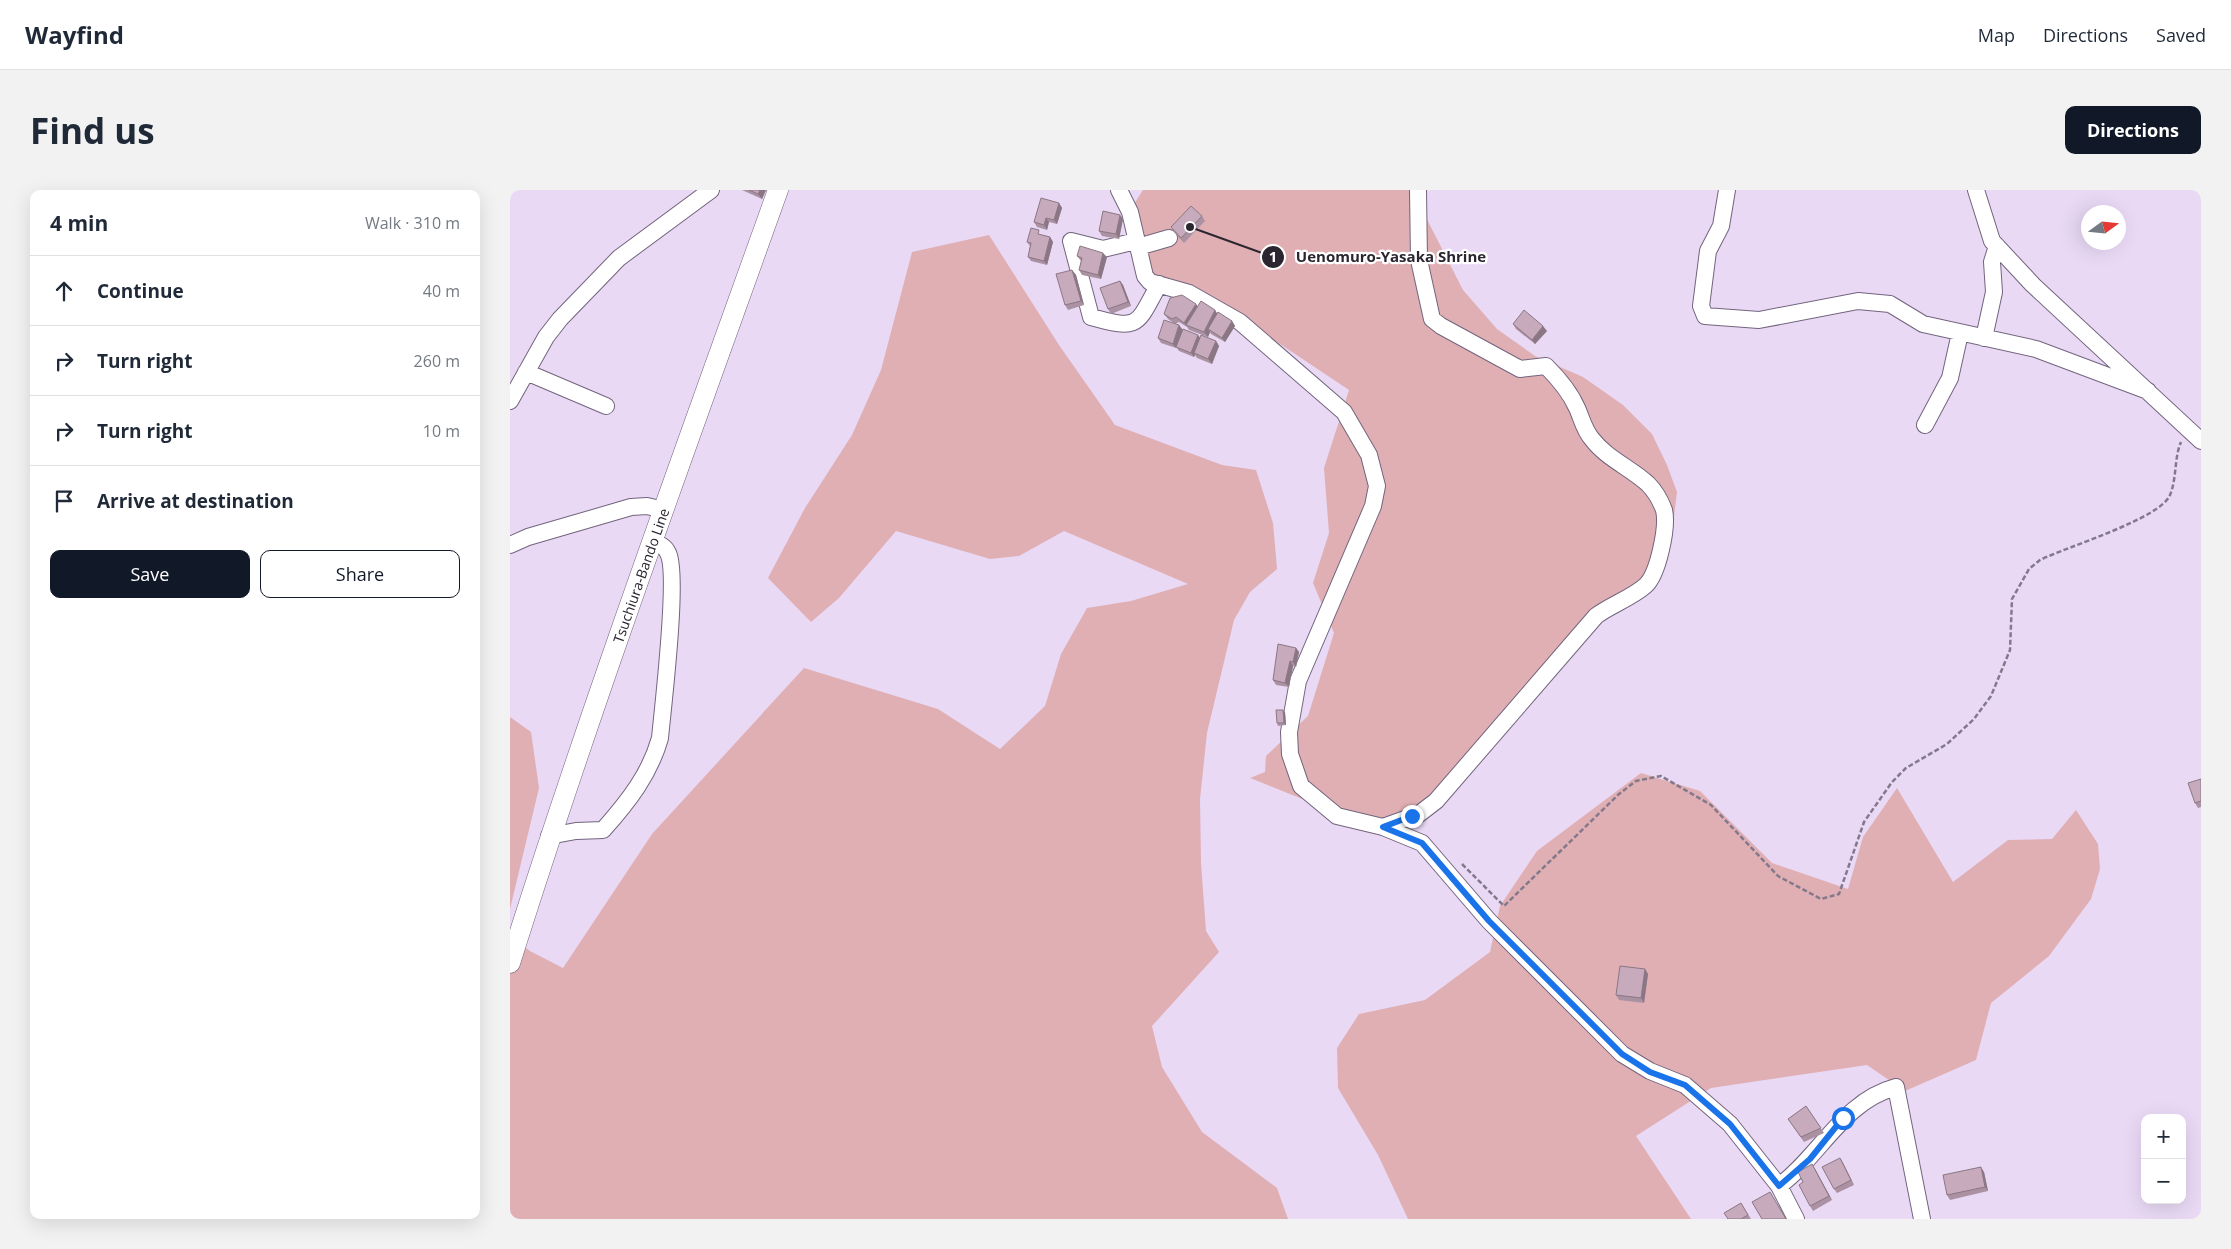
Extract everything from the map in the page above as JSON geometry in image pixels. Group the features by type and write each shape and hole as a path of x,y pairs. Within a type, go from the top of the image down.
{"main road":[{"name":"Tsuchiura-Bando Line","path":"510,963 549,836 778,190"}],"street":[{"path":"510,401 546,337 560,319 619,258 711,190"},
{"path":"1118,190 1130,212 1145,276 1150,282 1189,293 1240,322 1344,412 1369,455 1377,486 1373,506 1335,597 1306,658 1298,681 1289,732 1290,754 1301,786 1337,816 1383,827 1422,843 1489,921 1622,1054 1650,1072 1685,1085 1730,1124 1779,1186 1796,1219"},
{"path":"1383,827 1419,814 1436,801 1596,616 1645,586 1653,576 1664,532 1664,511 1656,495 1648,485 1592,440 1562,382 1546,366 1520,369 1441,326 1432,319 1419,260 1418,190"},
{"path":"1727,190 1721,226 1708,251 1701,306 1705,316 1758,320 1858,301 1890,304 1923,324 2036,349 2148,391"},
{"path":"1976,190 1992,241 2033,285 2196,437"},
{"path":"1159,284 1139,319 1131,324 1124,326 1091,317 1071,241 1103,249 1169,238"},
{"path":"1984,338 1994,292 1992,262 1997,246"},
{"path":"1925,425 1950,378 1960,333"},
{"path":"526,372 606,406"},
{"path":"510,545 528,537 631,507 647,506 664,510"},
{"path":"549,836 576,830 603,830 635,791 656,756 660,738 671,594 671,563 668,552 662,545 653,542"},
{"path":"1779,1186 1810,1159 1843,1118 1896,1087 1922,1219"}],"path":[{"path":"1504,906 1619,794 1636,781 1661,776 1711,806 1778,876 1821,900 1839,894 1864,822 1892,782 1906,768 1954,738 1974,720 1991,696 2010,650 2012,599 2030,569 2046,557 2136,521 2154,511 2170,496 2180,442 2196,437"}],"shaded area":[{"path":"1143,190 1412,190 1463,290 1497,329 1535,356 1583,377 1623,405 1652,434 1667,465 1677,492 1672,533 1654,566 1430,800 1383,823 1357,821 1250,778 1265,772 1266,756 1308,716 1334,633 1313,583 1329,533 1324,468 1349,390 1274,340 1239,313 1152,274 1134,204"},
{"path":"989,235 1059,345 1115,425 1222,465 1256,470 1273,523 1277,569 1250,592 1234,620 1207,733 1200,799 1201,863 1206,931 1219,952 1152,1026 1162,1067 1202,1132 1277,1188 1288,1219 510,1219 510,935 530,951 563,968 652,834 804,668 938,709 1000,749 1045,706 1061,654 1087,608 1131,601 1188,584 1064,531 1019,556 990,559 896,531 839,598 811,622 768,578 805,508 852,435 881,370 912,252"},
{"path":"510,717 531,732 539,788 510,909"},
{"path":"1641,773 1700,791 1772,863 1848,889 1863,837 1897,788 1953,882 2008,840 2052,839 2076,810 2098,844 2100,869 2091,899 2049,956 1991,1003 1976,1060 1905,1091 1867,1065 1711,1088 1636,1136 1691,1219 1408,1219 1378,1155 1338,1088 1337,1048 1359,1014 1425,1000 1490,952 1500,906 1537,851"}],"building":[{"path":"749,190 760,190 758,194"},
{"path":"1041,198 1059,203 1054,220 1046,218 1044,225 1034,222"},
{"path":"1191,206 1202,216 1181,238 1171,227"},
{"path":"1103,211 1120,215 1116,234 1099,231"},
{"path":"1031,228 1039,230 1038,234 1050,237 1044,261 1028,257 1031,243 1027,242"},
{"path":"1080,246 1103,253 1098,275 1079,270 1082,258 1077,256"},
{"path":"1072,270 1081,301 1065,305 1056,274"},
{"path":"1120,281 1128,302 1108,309 1100,288"},
{"path":"1182,295 1196,304 1184,323 1176,317 1172,319 1164,314 1170,298"},
{"path":"1201,301 1215,310 1204,332 1186,325"},
{"path":"1524,310 1543,326 1532,340 1513,324"},
{"path":"1218,312 1232,321 1222,338 1208,329"},
{"path":"1164,320 1179,325 1173,344 1158,338"},
{"path":"1183,329 1198,335 1191,353 1176,347"},
{"path":"1201,335 1216,341 1208,359 1194,353"},
{"path":"1278,644 1296,648 1293,662 1290,661 1285,683 1273,680"},
{"path":"1276,710 1283,710 1284,723 1277,723"},
{"path":"2201,779 2201,801 2195,803 2188,783"},
{"path":"1620,966 1645,969 1641,998 1616,995"},
{"path":"1806,1106 1821,1128 1801,1137 1788,1119"},
{"path":"1840,1158 1851,1180 1834,1189 1822,1167"},
{"path":"1812,1164 1829,1196 1810,1206 1799,1185 1803,1182 1798,1172"},
{"path":"1981,1167 1985,1187 1947,1195 1943,1175"},
{"path":"1770,1192 1786,1219 1762,1219 1752,1202"},
{"path":"1741,1203 1748,1215 1741,1219 1728,1219 1724,1213"}],"place":[{"name":"Uenomuro-Yasaka Shrine","path":"1190,227"}],"route":[{"path":"1412,816 1383,827 1422,843 1489,921 1622,1054 1650,1072 1685,1085 1730,1124 1755,1153 1779,1186 1810,1159 1843,1118"}]}
